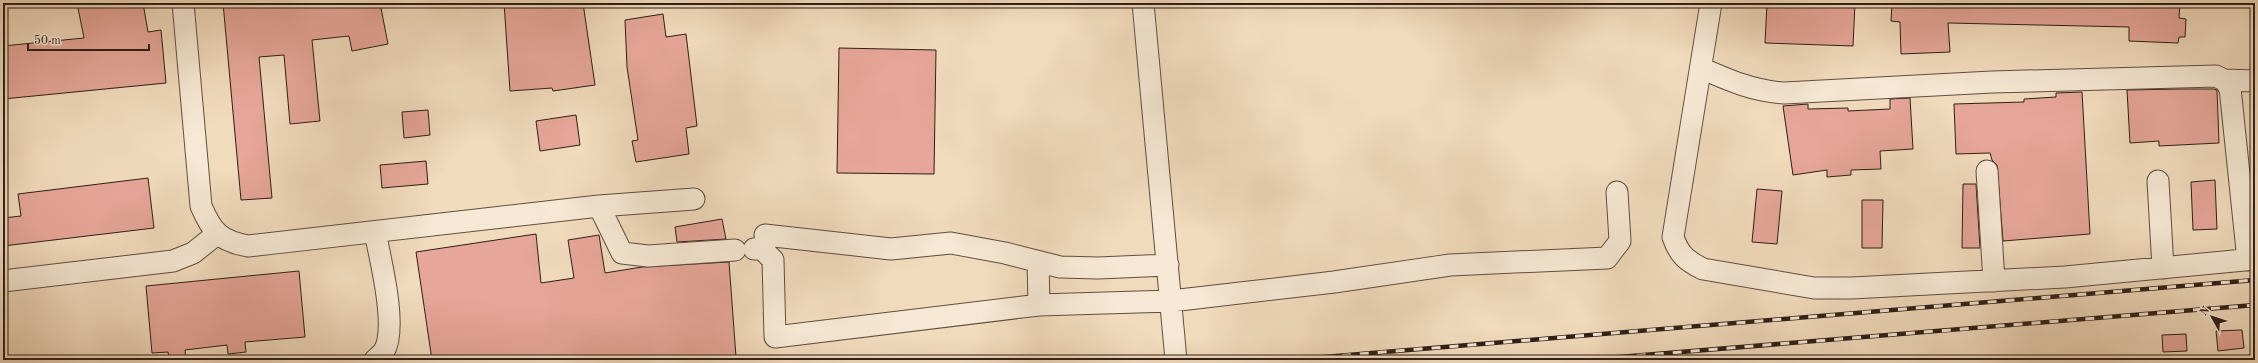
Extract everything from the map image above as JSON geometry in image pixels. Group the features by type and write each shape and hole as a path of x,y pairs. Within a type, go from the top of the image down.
{"street":[{"path":"183,3 201,206 207,221 217,234 233,243 248,246 599,206 694,199"},
{"path":"1143,3 1176,360"},
{"path":"1711,3 1673,237 1677,249 1687,261 1704,269 1814,288 2065,277 2251,259 2230,88 2224,80"},
{"path":"1701,68 1746,87 1763,92 1784,93 2008,82 2216,76 2224,80 2255,81"},
{"path":"1987,171 1994,281"},
{"path":"2158,181 2162,268"},
{"path":"752,245 761,248 773,260 775,337 1039,305 1171,301 1334,282 1450,265 1607,258 1620,241 1617,192"},
{"path":"599,206 622,253 648,256 752,245 891,249 951,243 1005,253 1060,267 1168,266"},
{"path":"375,232 386,285 389,335 384,351 375,360"},
{"path":"3,281 173,261 193,253 217,234"},
{"path":"1038,262 1039,305"}],"building":[{"path":"77,3 143,3 148,32 161,30 166,83 3,99 3,46 84,38"},
{"path":"223,3 380,3 388,44 352,51 349,36 312,40 320,121 290,124 284,55 259,57 272,198 241,200"},
{"path":"504,3 583,3 595,85 553,91 552,88 510,91"},
{"path":"1767,3 1855,3 1853,46 1765,43"},
{"path":"1892,3 2180,3 2179,18 2186,19 2185,37 2179,37 2178,43 2129,41 2129,27 1948,23 1950,52 1901,54 1900,22 1891,21"},
{"path":"663,14 666,37 686,34 697,126 686,128 689,154 636,162 632,141 638,140 627,67 625,20"},
{"path":"839,48 936,50 934,174 837,173"},
{"path":"2127,90 2217,90 2219,143 2159,146 2159,141 2130,143"},
{"path":"2082,92 2090,234 2003,241 1997,165 1992,160 1990,153 1956,154 1954,104 2024,102 2024,99 2056,97 2056,93"},
{"path":"1910,98 1913,149 1880,151 1881,169 1851,170 1851,175 1827,177 1827,170 1793,175 1783,106 1808,104 1808,109 1848,108 1848,111 1890,109 1890,99"},
{"path":"428,110 430,135 404,138 402,112"},
{"path":"576,115 580,145 540,151 536,121"},
{"path":"426,161 428,184 382,188 380,165"},
{"path":"148,178 154,228 3,246 3,218 21,216 18,194"},
{"path":"2215,180 2217,229 2193,230 2191,182"},
{"path":"1963,184 1976,184 1980,248 1962,248"},
{"path":"1757,189 1782,191 1777,244 1752,242"},
{"path":"1862,200 1883,200 1882,248 1862,248"},
{"path":"722,219 726,239 677,242 675,227"},
{"path":"536,234 541,283 574,278 568,240 599,235 605,273 642,267 729,262 736,357 695,360 432,360 416,252"},
{"path":"299,271 305,337 245,342 246,352 228,354 227,345 185,350 186,358 169,360 168,352 152,353 146,286"},
{"path":"2242,330 2244,348 2218,351 2216,331"},
{"path":"2186,334 2187,351 2163,352 2162,335"}],"railway":[{"path":"1288,360 2255,280"},
{"path":"1583,360 2255,305"}]}
